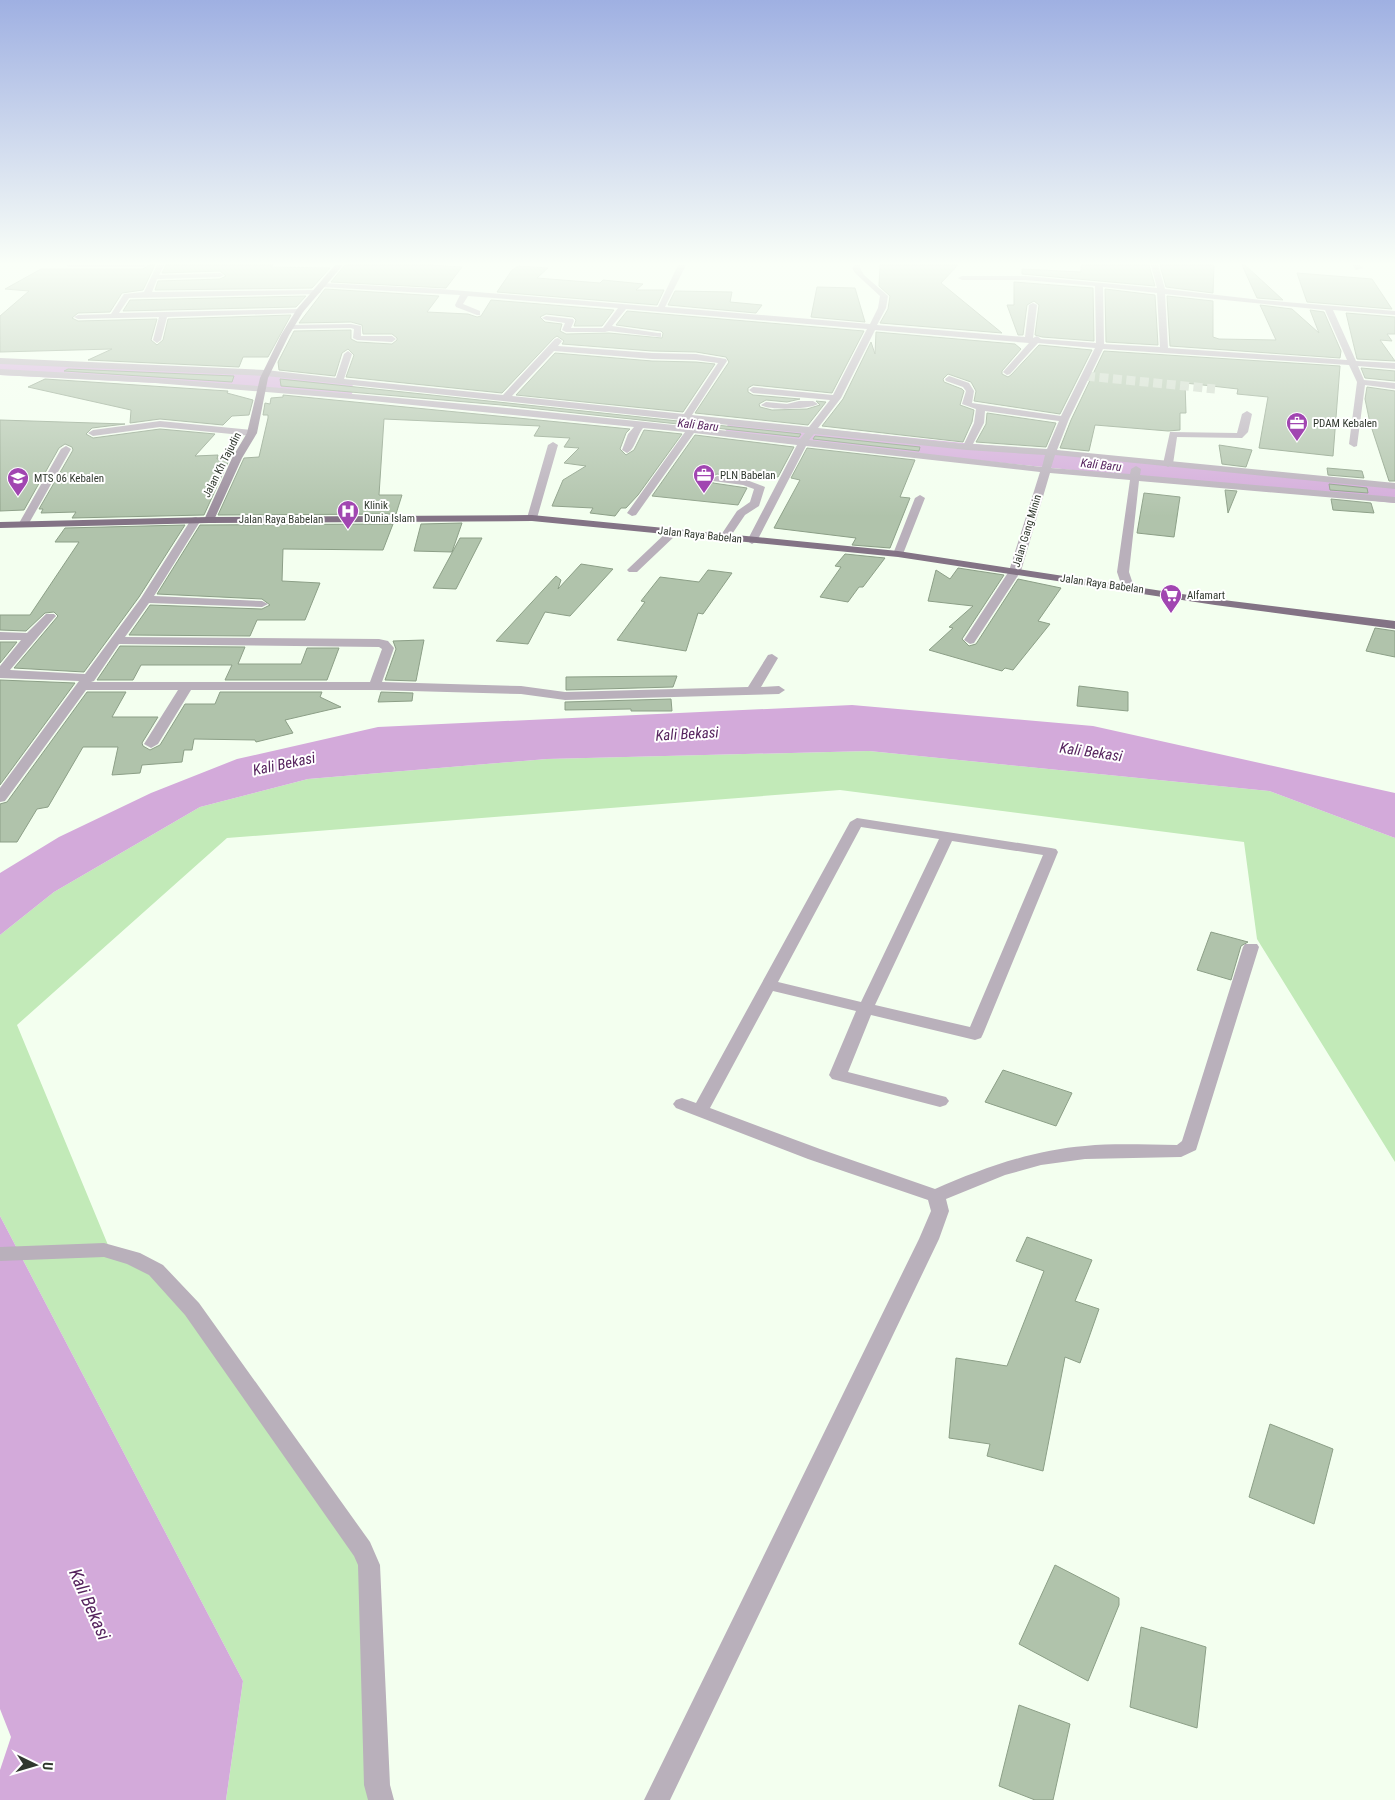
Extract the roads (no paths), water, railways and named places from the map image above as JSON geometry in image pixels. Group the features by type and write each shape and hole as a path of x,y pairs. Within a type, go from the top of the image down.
{"main road":[{"name":"Jalan Raya Babelan","path":"0,525 203,520 532,518 898,554 1128,587 1215,602 1395,625"}],"street":[{"name":"Jalan Kh Tajudin","path":"203,520 252,433 263,381 279,349"},
{"path":"506,398 552,349"},
{"path":"565,349 652,356 696,357 723,361 686,418"},
{"path":"752,541 807,436 831,407 861,349"},
{"path":"1007,372 1025,349"},
{"name":"Jalan Gang Minin","path":"970,640 1015,571 1050,454 1064,419 1099,349"},
{"path":"1148,349 1395,366"},
{"path":"1346,349 1362,382 1354,444"},
{"path":"339,381 348,354"},
{"path":"0,361 263,381 640,426 967,446 1050,454 1136,470 1395,500"},
{"path":"0,372 263,381 339,381 686,418 1046,468 1136,470 1168,464 1395,486"},
{"path":"949,379 966,385 970,391 967,404 981,408 1064,419"},
{"path":"1362,382 1395,386"},
{"path":"753,390 836,398"},
{"path":"766,405 787,407 806,403 831,407"},
{"path":"967,446 979,423 981,408"},
{"path":"1168,464 1173,434 1239,436 1243,432 1247,414"},
{"path":"93,434 160,424 252,433"},
{"path":"627,450 632,434 640,426"},
{"path":"632,514 691,430"},
{"path":"532,518 554,445"},
{"path":"24,524 66,449"},
{"path":"1128,587 1124,572 1136,470"},
{"path":"717,479 744,482 760,487 755,504 742,513 724,538"},
{"path":"898,554 920,498"},
{"path":"0,798 87,682 203,520"},
{"path":"633,570 673,532"},
{"path":"146,599 262,604"},
{"path":"0,673 50,616"},
{"path":"0,636 30,637"},
{"path":"116,640 379,643 384,644 388,648 375,686"},
{"path":"752,691 772,658"},
{"path":"0,673 87,682 186,687 375,686 521,690 565,696 779,690"},
{"path":"151,744 186,687"},
{"path":"768,985 975,1034 1051,852 857,822 768,985 691,1107 814,1154 936,1196 1002,1168 1044,1158 1107,1151 1181,1151 1190,1145 1251,947"},
{"path":"940,1102 838,1075 866,1008 947,837"},
{"path":"657,1800 929,1239 940,1211 936,1196"},
{"path":"0,1254 104,1250 133,1258 156,1270 192,1309 362,1549 369,1565 377,1785 381,1800"}],"water":[{"name":"Kali Bekasi","path":"852,705 1093,726 1395,793 1395,838 1269,791 869,751 547,759 308,779 200,807 54,892 0,935 0,873 59,837 151,793 237,759 378,727"},
{"name":"Kali Bekasi","path":"0,1216 243,1681 226,1800 0,1800 0,1770 11,1737 0,1709"}],"waterway":[{"name":"Kali Baru","path":"0,367 237,379 342,389"},
{"name":"Kali Baru","path":"739,429 1395,494"}],"tunnel":[{"path":"1086,376 1215,389"}],"place":[{"name":"PDAM Kebalen","path":"1297,442"},
{"name":"PLN Babelan","path":"704,494"},
{"name":"MTS 06 Kebalen","path":"18,497"},
{"name":"Klinik Dunia Islam","path":"348,530"},
{"name":"Alfamart","path":"1171,614"}]}
